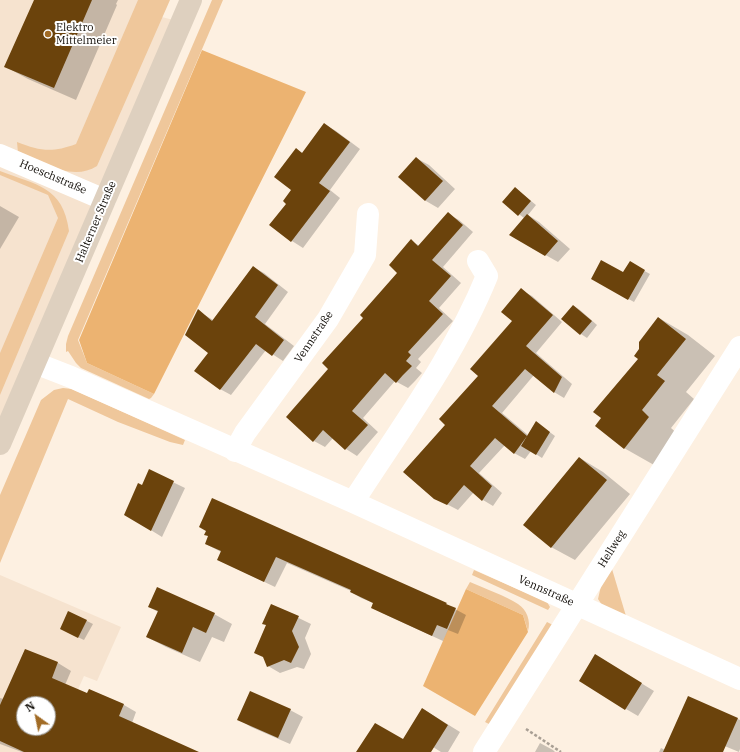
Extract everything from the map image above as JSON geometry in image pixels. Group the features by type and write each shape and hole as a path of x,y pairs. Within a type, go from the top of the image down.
{"main road":[{"name":"Halterner Straße","path":"0,444 191,0"}],"street":[{"name":"Hoeschstraße","path":"0,155 105,200"},
{"name":"Vennstraße","path":"235,451 245,434 328,319 365,254 368,214"},
{"path":"353,502 444,363 477,300 487,276 478,261"},
{"name":"Hellweg","path":"484,752 740,346"},
{"name":"Vennstraße","path":"35,363 71,377 353,502 740,679"}],"path":[{"path":"522,727 561,752"}],"shaded area":[{"path":"0,0 157,0 158,16 181,22 0,444"},
{"path":"138,0 170,0 97,166 78,172 68,171 57,169 18,153 17,142 46,150 60,149 76,144"},
{"path":"212,0 223,0 78,340 87,363 154,394 149,399 81,368 68,351 66,352 66,344 68,336"},
{"path":"202,50 306,92 154,394 87,363 79,340"},
{"path":"0,171 46,189 61,205 66,216 69,231 0,395 0,353 58,218 48,195 0,175"},
{"path":"63,388 72,389 185,440 183,445 170,442 118,422 68,399 0,563 0,495 41,400 54,390"},
{"path":"612,569 626,616 602,605 598,599 601,586"},
{"path":"474,570 547,602 550,607 548,610 472,575"},
{"path":"0,575 121,627 97,681 84,676 50,752 0,752"},
{"path":"470,582 507,598 521,606 529,620 528,631 523,615 466,589"},
{"path":"466,589 523,615 528,632 475,716 423,686"},
{"path":"547,622 553,625 491,725 485,722"}],"building":[{"name":"Elektro Mittelmeier","path":"34,0 92,0 54,88 4,67"},
{"path":"324,123 350,142 319,183 330,191 291,242 269,225 286,204 283,201 291,190 274,177 296,148 302,153"},
{"path":"416,157 443,181 425,201 398,177"},
{"path":"515,187 531,201 518,216 502,202"},
{"path":"448,212 463,225 432,260 451,276 429,301 443,314 408,352 411,355 406,361 412,366 396,383 385,373 352,411 368,425 345,450 323,430 313,442 286,417 328,369 322,363 363,318 360,315 397,273 389,265 411,239 418,246"},
{"path":"527,214 558,241 545,256 509,235"},
{"path":"601,260 623,272 630,261 645,270 628,300 591,279"},
{"path":"253,266 278,285 255,317 284,340 272,356 256,344 220,390 194,371 208,353 185,335 198,309 212,321"},
{"path":"521,288 553,315 526,346 562,377 554,393 525,369 492,406 527,436 514,454 495,438 470,466 492,486 482,501 464,485 447,505 434,499 403,472 445,425 439,419 478,376 470,369 512,321 501,312"},
{"path":"573,305 592,321 580,335 561,319"},
{"path":"658,317 686,339 657,375 665,381 642,410 649,417 624,449 595,426 601,418 593,412 638,359 634,356 639,349 639,342"},
{"path":"536,421 550,432 536,455 521,446"},
{"path":"579,457 607,480 551,548 523,525"},
{"path":"149,469 174,481 151,531 124,515 138,483 142,485"},
{"path":"212,498 456,608 447,629 437,625 432,636 371,608 373,603 350,592 351,590 276,557 264,582 217,560 221,551 205,544 208,536 204,535 206,531 199,527"},
{"path":"157,587 215,613 206,633 193,627 182,653 146,637 158,611 148,607"},
{"path":"271,604 299,616 292,631 299,647 291,663 284,660 267,667 263,657 254,653 266,625 262,624"},
{"path":"68,611 87,620 78,638 60,629"},
{"path":"25,649 58,662 52,678 87,693 89,689 124,704 119,716 199,752 24,752 0,741 0,705"},
{"path":"595,654 642,683 625,710 579,681"},
{"path":"250,691 291,709 278,738 237,720"},
{"path":"688,696 738,718 723,752 663,752"},
{"path":"422,708 448,725 431,752 356,752 375,723 403,739"}],"place":[{"name":"Elektro Mittelmeier","path":"48,34"}]}
